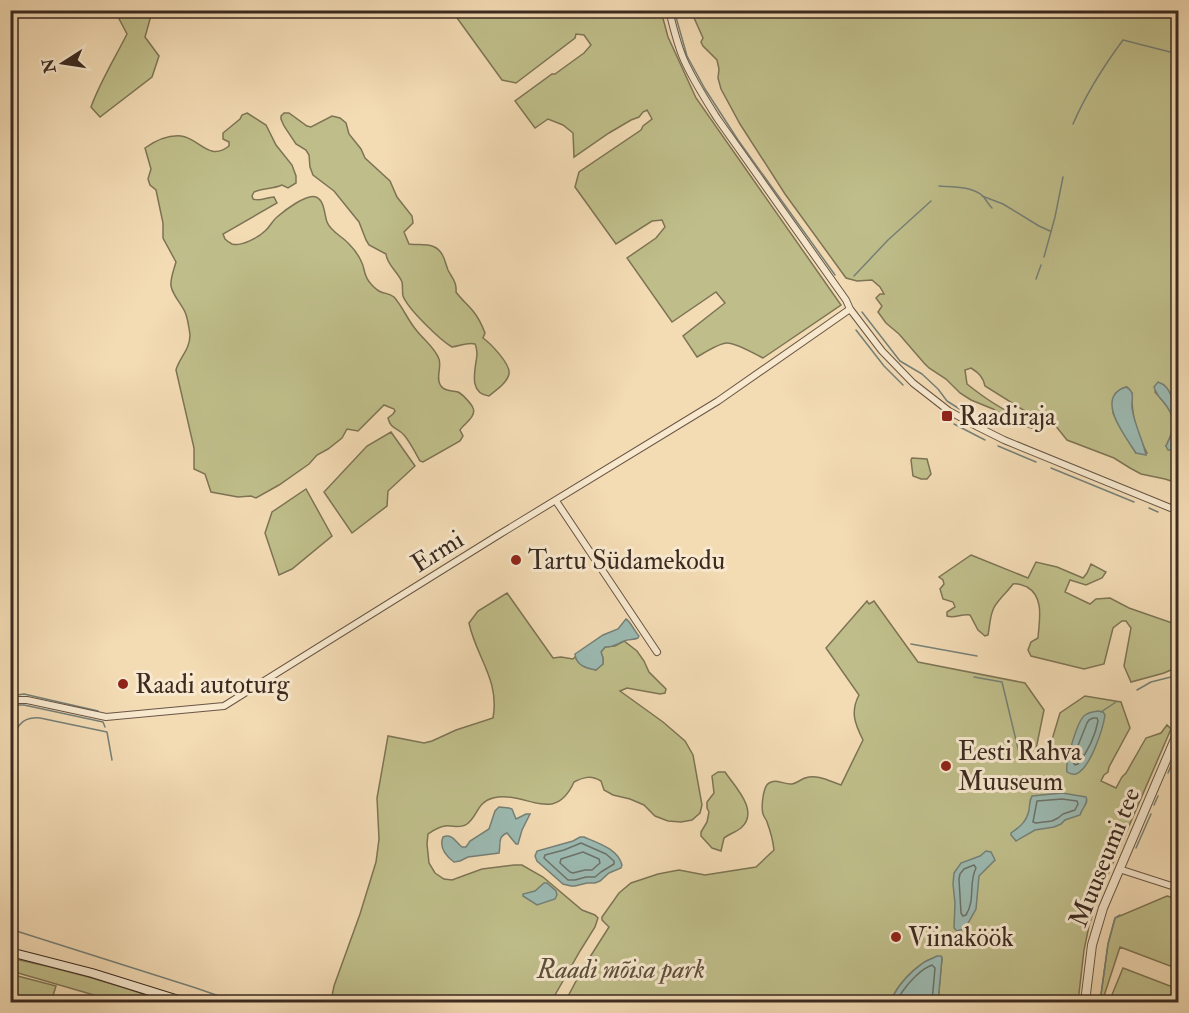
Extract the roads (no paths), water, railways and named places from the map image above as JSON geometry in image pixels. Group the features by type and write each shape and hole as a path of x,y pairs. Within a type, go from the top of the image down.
{"main road":[{"path":"10,952 92,973 185,1002"}],"street":[{"path":"669,10 675,37 700,92 846,300 850,309 894,364 949,411 978,427 1004,440 1179,511"},
{"name":"Ermi","path":"10,701 27,700 106,717 224,706 718,400 850,309"},
{"path":"556,501 657,652"},
{"name":"Muuseumi tee","path":"1085,1002 1090,956 1097,924 1179,732"},
{"path":"1119,869 1179,888"}],"water":[{"path":"1158,382 1165,386 1178,407 1177,448 1172,450 1168,450 1166,446 1172,433 1172,417 1154,387"},
{"path":"1126,387 1132,394 1133,414 1146,455 1136,453 1120,427 1112,408 1117,392"},
{"path":"626,619 639,636 638,638 605,647 601,652 603,664 596,670 579,663 575,654 603,635 618,629"},
{"path":"1098,711 1105,715 1091,757 1081,771 1070,774 1067,772 1068,760 1078,726 1086,715"},
{"path":"1062,793 1086,797 1086,803 1080,815 1054,827 1035,830 1016,841 1011,833 1027,817 1032,796"},
{"path":"499,807 512,809 516,819 530,814 518,844 507,833 501,839 499,853 468,857 454,862 451,860 443,848 443,837 452,837 462,847 466,847 470,841 489,829 495,811"},
{"path":"580,837 607,847 620,859 621,868 595,883 571,886 563,884 537,861 535,856 537,851"},
{"path":"986,851 991,852 995,860 979,876 976,909 967,925 957,931 954,928 954,873 961,863 980,856"},
{"path":"544,883 556,891 555,899 537,905 523,896 523,894 535,891"},
{"path":"937,956 942,958 938,1002 878,1002 893,996 915,970"}],"waterway":[{"path":"674,10 687,56 705,89 738,140 835,275"},
{"path":"1073,124 1095,81 1123,40 1178,54"},
{"path":"1044,257 1063,177"},
{"path":"939,186 973,190 983,196 992,208"},
{"path":"982,196 1003,204 1050,231"},
{"path":"854,276 888,240 931,201"},
{"path":"1036,279 1041,265"},
{"path":"862,312 900,361 922,374 947,401 969,415"},
{"path":"856,330 884,366 903,385"},
{"path":"954,424 985,440"},
{"path":"998,446 1036,462"},
{"path":"1051,468 1134,502"},
{"path":"1149,508 1158,512"},
{"path":"911,644 977,656"},
{"path":"1137,690 1178,672"},
{"path":"974,677 1002,682 1021,761"},
{"path":"10,696 24,694 98,711"},
{"path":"1101,712 1116,702"},
{"path":"10,710 24,705 103,722 105,727"},
{"path":"10,749 16,731 22,722 27,719 40,718 107,732 112,760"},
{"path":"1168,773 1178,749"},
{"path":"1154,805 1158,796"},
{"path":"1136,848 1151,814"},
{"path":"1100,1002 1108,944 1115,918 1120,915"},
{"path":"10,929 236,1002"}],"place":[{"name":"Raadiraja","path":"947,416"},
{"name":"Tartu Südamekodu","path":"516,560"},
{"name":"Raadi autoturg","path":"123,684"},
{"name":"Eesti Rahva Muuseum","path":"946,766"},
{"name":"Viinaköök","path":"896,937"}],"park label":[{"name":"Raadi mõisa park","path":"621,969"}]}
